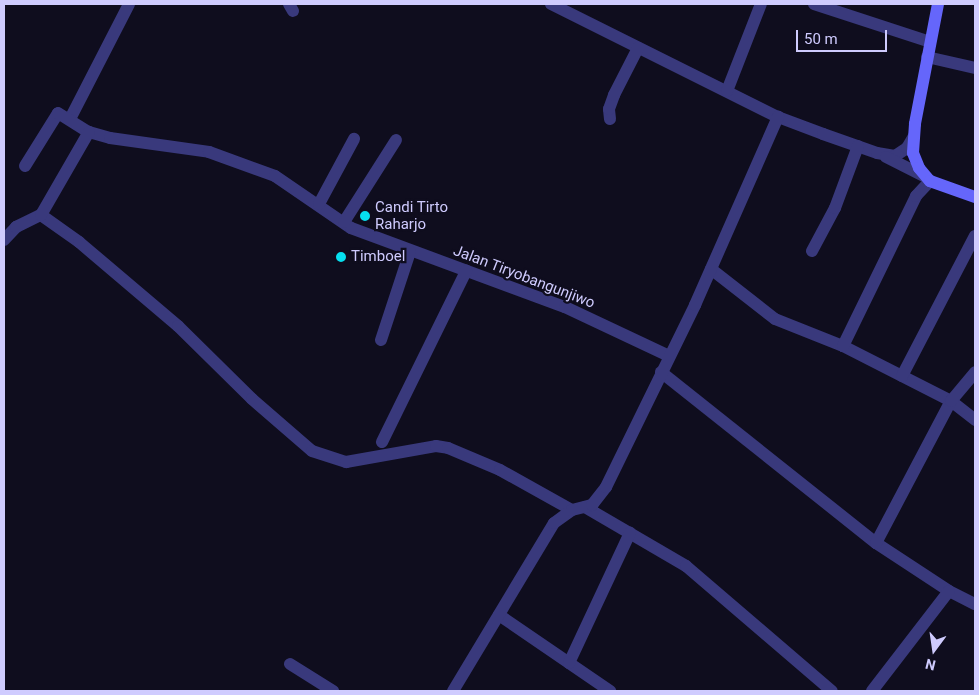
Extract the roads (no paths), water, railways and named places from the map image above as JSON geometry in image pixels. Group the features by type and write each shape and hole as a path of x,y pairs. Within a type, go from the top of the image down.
{"main road":[{"path":"938,4 914,136 915,161 927,178 975,197"}],"street":[{"path":"70,119 129,4"},
{"path":"551,4 778,117 877,153 927,178 916,196 843,346"},
{"path":"727,91 761,4"},
{"path":"814,4 930,42"},
{"path":"610,119 609,109 614,95 638,48"},
{"path":"927,57 975,68"},
{"path":"4,240 16,227 42,215 89,132 58,113 25,166"},
{"path":"452,691 554,523 572,510 585,507 598,500 606,487 711,269 778,117"},
{"name":"Jalan Tiryobangunjiwo","path":"89,132 148,145 210,152 275,176 344,222 410,252 565,307 669,356"},
{"path":"877,153 895,156 907,148 914,136"},
{"path":"319,204 354,139"},
{"path":"344,222 396,140"},
{"path":"812,251 835,208 858,146"},
{"path":"42,215 79,242 178,326 252,400 312,451 346,462 436,446 448,448 500,470 572,510"},
{"path":"902,376 975,236"},
{"path":"381,340 410,252"},
{"path":"711,269 775,319 843,346 951,401 975,420"},
{"path":"382,442 466,271"},
{"path":"661,372 876,543 949,591 975,604"},
{"path":"876,543 951,401 975,372"},
{"path":"585,507 686,566 832,691"},
{"path":"568,663 630,533"},
{"path":"872,691 949,591"},
{"path":"499,615 610,691"},
{"path":"290,664 333,691"}],"place":[{"name":"Candi Tirto Raharjo","path":"365,216"},
{"name":"Timboel","path":"341,257"}]}
